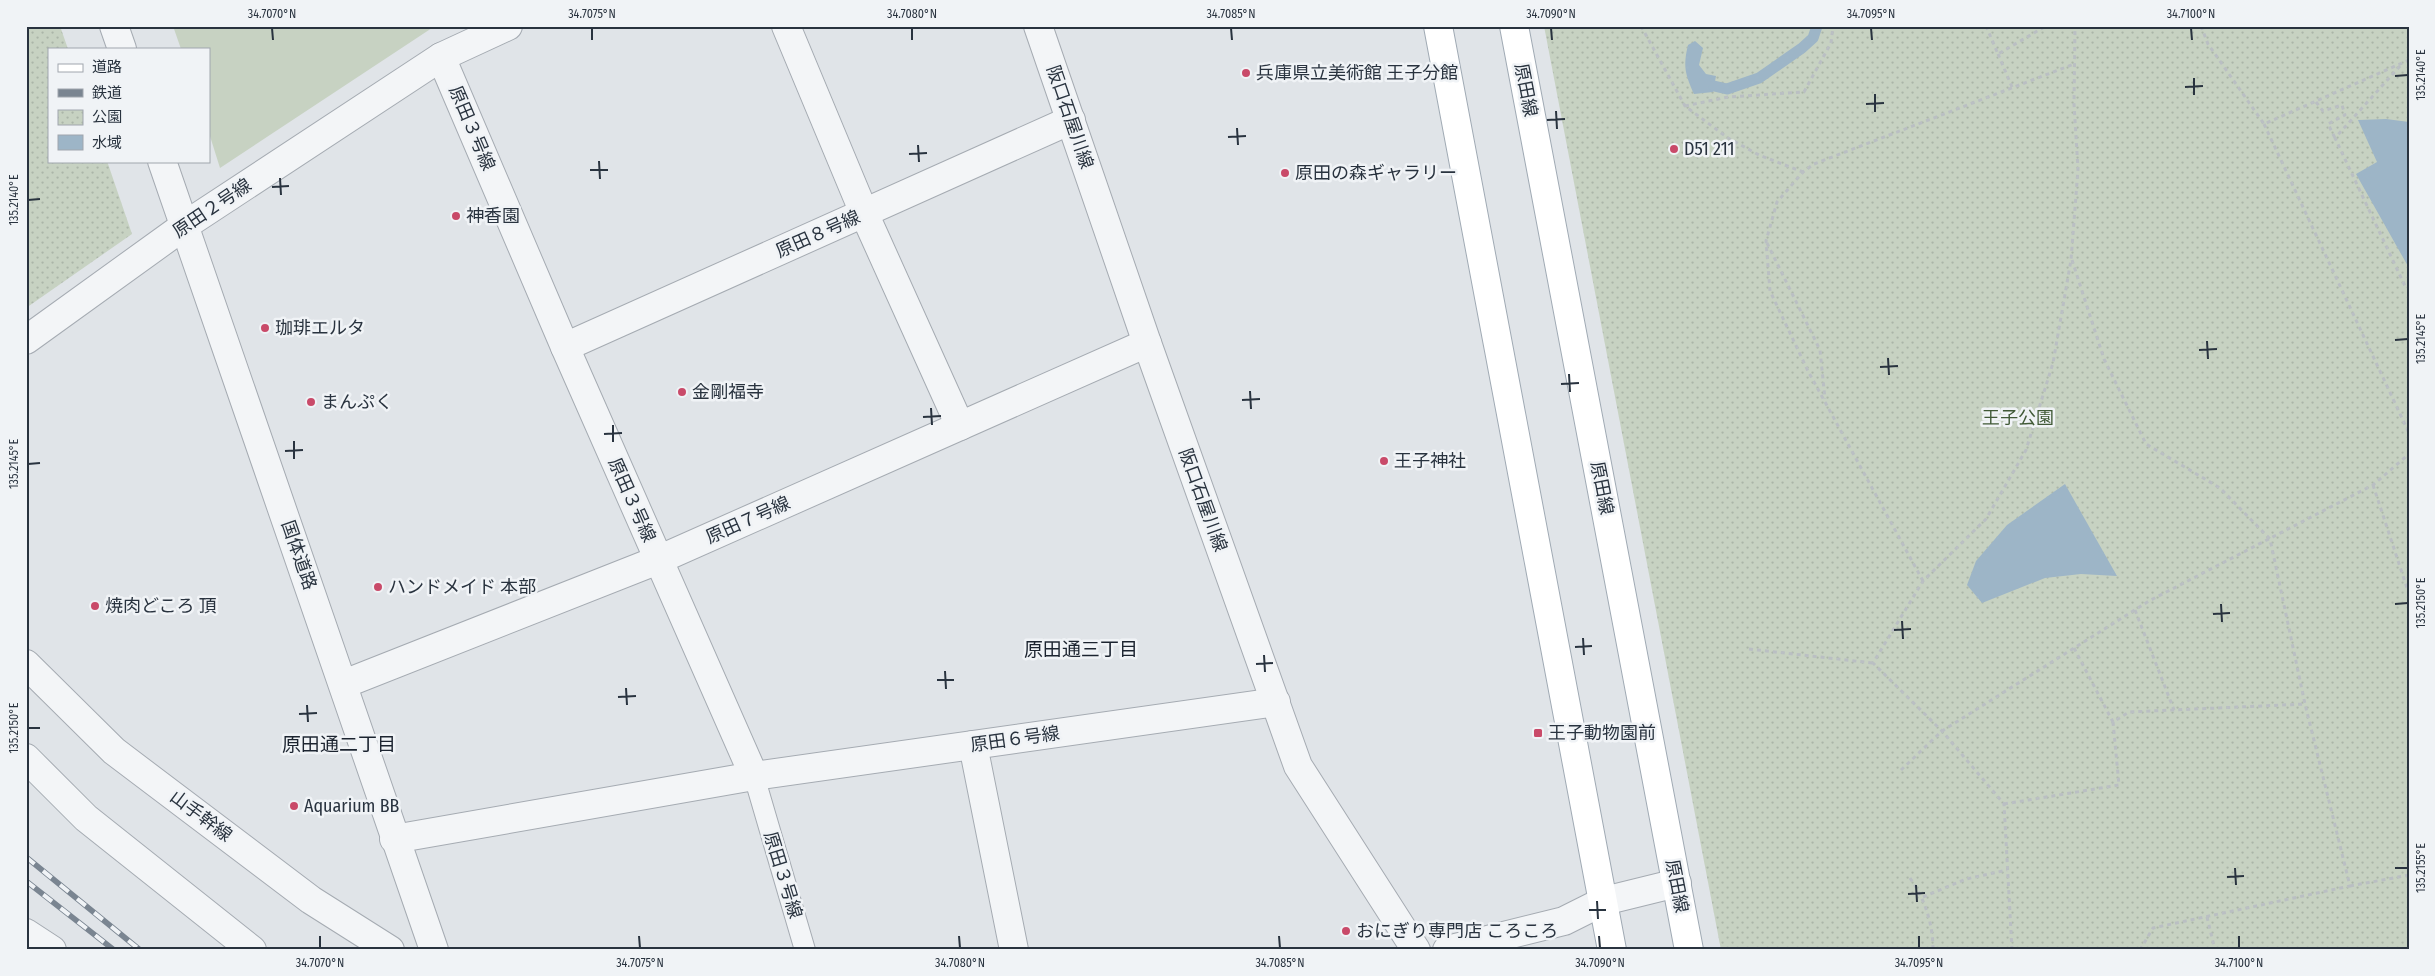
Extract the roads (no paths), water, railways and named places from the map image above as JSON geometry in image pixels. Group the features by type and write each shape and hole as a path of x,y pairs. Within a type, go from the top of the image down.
{"main road":[{"path":"1438,26 1612,950"},
{"name":"原田線","path":"1514,26 1689,950"}],"street":[{"path":"114,26 122,48"},
{"name":"原田２号線","path":"26,340 184,226 441,57 508,26"},
{"path":"786,26 864,213 960,426"},
{"name":"阪口石屋川線","path":"1038,26 1147,342 1298,766 1416,950"},
{"name":"原田３号線","path":"441,57 565,347 754,776"},
{"name":"原田８号線","path":"565,347 1071,120"},
{"name":"国体道路","path":"162,162 344,684 394,839 434,950"},
{"name":"原田７号線","path":"344,684 658,560 1147,342"},
{"name":"山手幹線","path":"26,664 114,751 311,900 390,950"},
{"name":"原田６号線","path":"394,839 754,776 1276,702"},
{"path":"974,745 1014,950"},
{"path":"26,758 86,818 252,950"},
{"path":"1447,950 1564,921 1604,901 1677,883"},
{"path":"26,933 52,950"}],"lane":[{"name":"原田３号線","path":"754,776 805,950"}],"water":[{"path":"1695,41 1703,48 1699,65 1706,74 1716,76 1713,92 1694,94 1689,81 1685,64 1686,52 1688,45"},
{"path":"2386,119 2409,122 2409,268 2356,174 2377,162 2358,120"},
{"path":"2065,484 2117,576 2081,574 2045,578 1982,603 1967,585 1976,561 2007,525"}],"waterway":[{"path":"1714,86 1727,89 1759,78 1802,48 1813,38 1817,26"}],"railway":[{"path":"26,857 140,950"},
{"path":"26,881 114,950"}],"place":[{"name":"兵庫県立美術館 王子分館","path":"1246,73"},
{"name":"D51 211","path":"1674,149"},
{"name":"原田の森ギャラリー","path":"1285,173"},
{"name":"神香園","path":"456,216"},
{"name":"珈琲エルタ","path":"265,328"},
{"name":"金剛福寺","path":"682,392"},
{"name":"まんぷく","path":"311,402"},
{"name":"王子神社","path":"1384,461"},
{"name":"ハンドメイド 本部","path":"378,587"},
{"name":"焼肉どころ 頂","path":"95,606"},
{"name":"王子動物園前","path":"1538,733"},
{"name":"Aquarium BB","path":"294,806"},
{"name":"おにぎり専門店 ころころ","path":"1346,931"}],"district":[{"name":"原田通三丁目","path":"1081,649"},
{"name":"原田通二丁目","path":"339,744"}],"park label":[{"name":"王子公園","path":"2018,418"}]}
